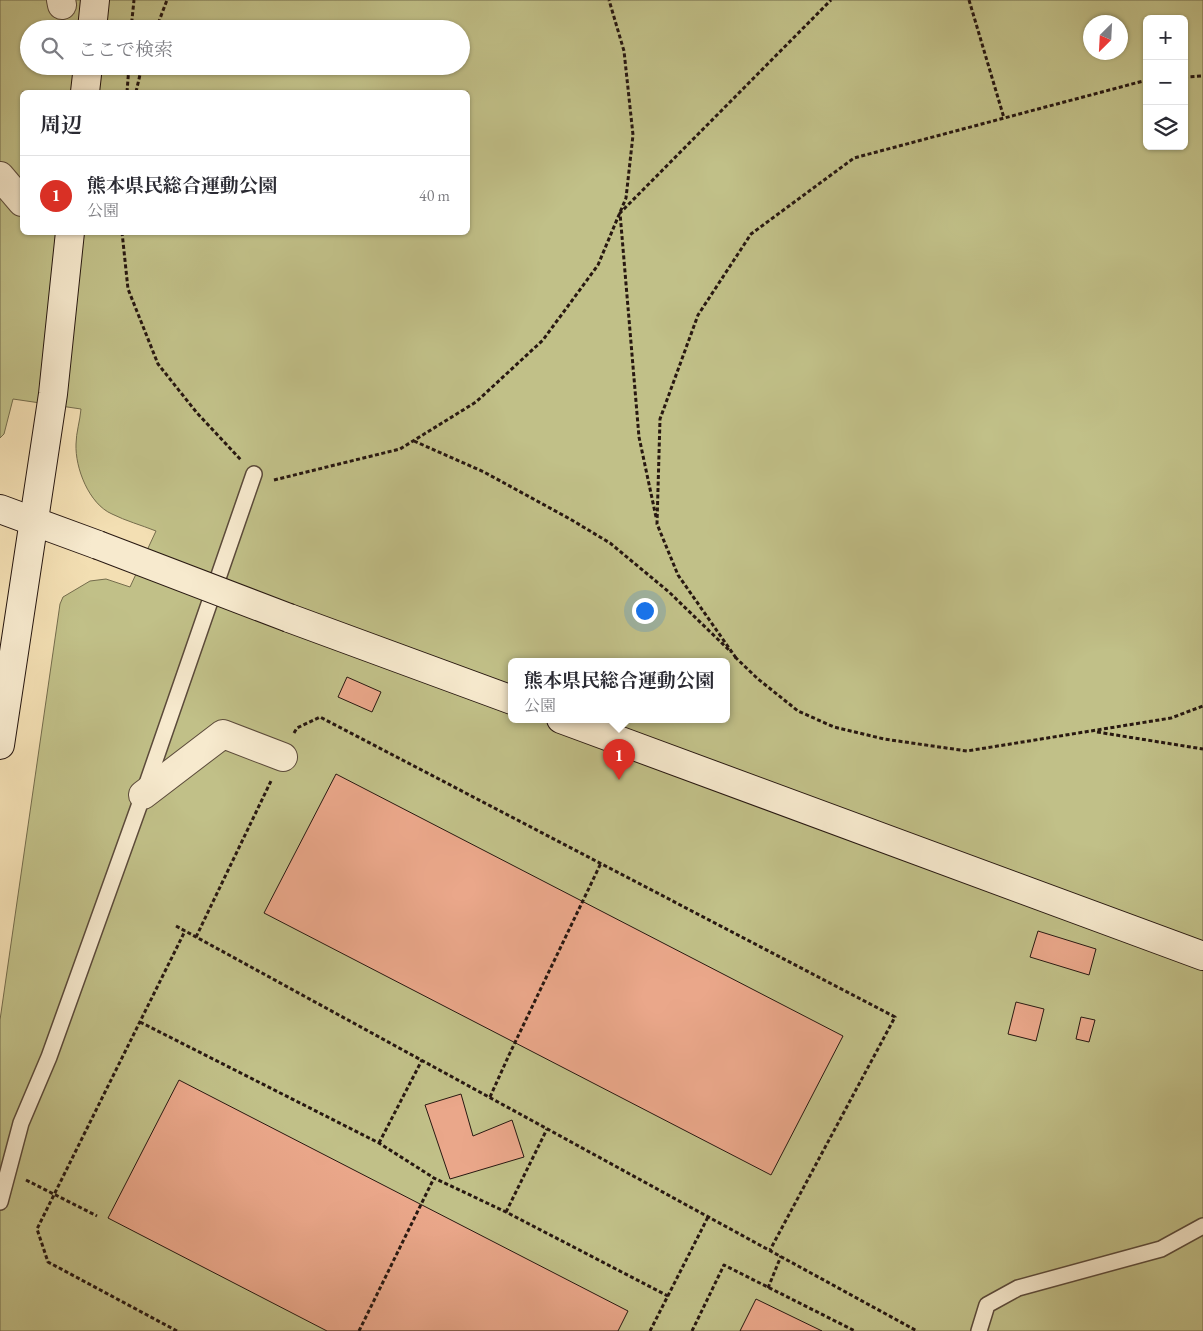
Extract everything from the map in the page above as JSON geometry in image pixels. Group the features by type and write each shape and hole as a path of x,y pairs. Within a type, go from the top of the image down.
{"street":[{"path":"93,20 95,0"},
{"path":"85,90 87,75"},
{"path":"0,176 20,200"},
{"path":"0,745 53,394 70,235"},
{"path":"0,509 508,699"},
{"path":"572,723 1203,956"},
{"path":"143,795 223,734 283,757"}],"lane":[{"path":"0,1202 21,1123 49,1057 143,795 254,474"},
{"path":"979,1331 986,1305 1018,1288 1161,1249 1203,1226"}],"path":[{"path":"132,20 134,0"},
{"path":"159,20 167,0"},
{"path":"122,235 128,289 158,364 197,413 254,474 269,481 400,449 476,402 543,340 598,265 626,198 633,135 624,51 609,0"},
{"path":"736,658 678,575 657,524 639,437 620,213 831,0"},
{"path":"969,0 1004,118"},
{"path":"127,90 128,75"},
{"path":"136,90 140,75"},
{"path":"1188,77 1203,76"},
{"path":"657,524 660,419 698,315 751,234 854,158 1143,81"},
{"path":"414,441 484,472 570,519 610,544 669,592 758,679 798,711 834,727 884,739 967,751 1171,718 1203,706"},
{"path":"196,937 296,728 320,717 895,1017 770,1250"},
{"path":"1092,731 1203,749"},
{"path":"490,1097 601,863"},
{"path":"176,926 917,1331"},
{"path":"177,1331 48,1262 37,1229 185,931"},
{"path":"140,1022 378,1143 434,1178 506,1212 668,1296"},
{"path":"378,1143 422,1060"},
{"path":"506,1212 547,1129"},
{"path":"8,1171 97,1216"},
{"path":"359,1331 434,1178"},
{"path":"650,1331 708,1217"},
{"path":"768,1288 781,1256"},
{"path":"692,1331 724,1265 855,1331"},
{"path":"904,1331 908,1326"}],"shaded area":[{"path":"0,0 1203,0 1203,1331 0,1331 0,1020 60,604 63,597 90,581 106,579 130,587 156,531 112,514 104,509 90,494 81,474 76,453 81,409 13,399 4,434 0,438"}],"building":[{"path":"347,677 381,692 372,712 338,697"},
{"path":"336,774 843,1036 771,1175 264,913"},
{"path":"1038,931 1096,949 1089,975 1030,957"},
{"path":"1016,1002 1044,1009 1036,1041 1008,1034"},
{"path":"1081,1017 1095,1020 1089,1042 1076,1039"},
{"path":"179,1080 628,1311 618,1331 327,1331 108,1218"},
{"path":"461,1094 473,1136 512,1120 524,1157 450,1179 425,1105"},
{"path":"756,1299 822,1331 740,1331"}],"place":[{"name":"熊本県民総合運動公園","path":"619,780"}]}
